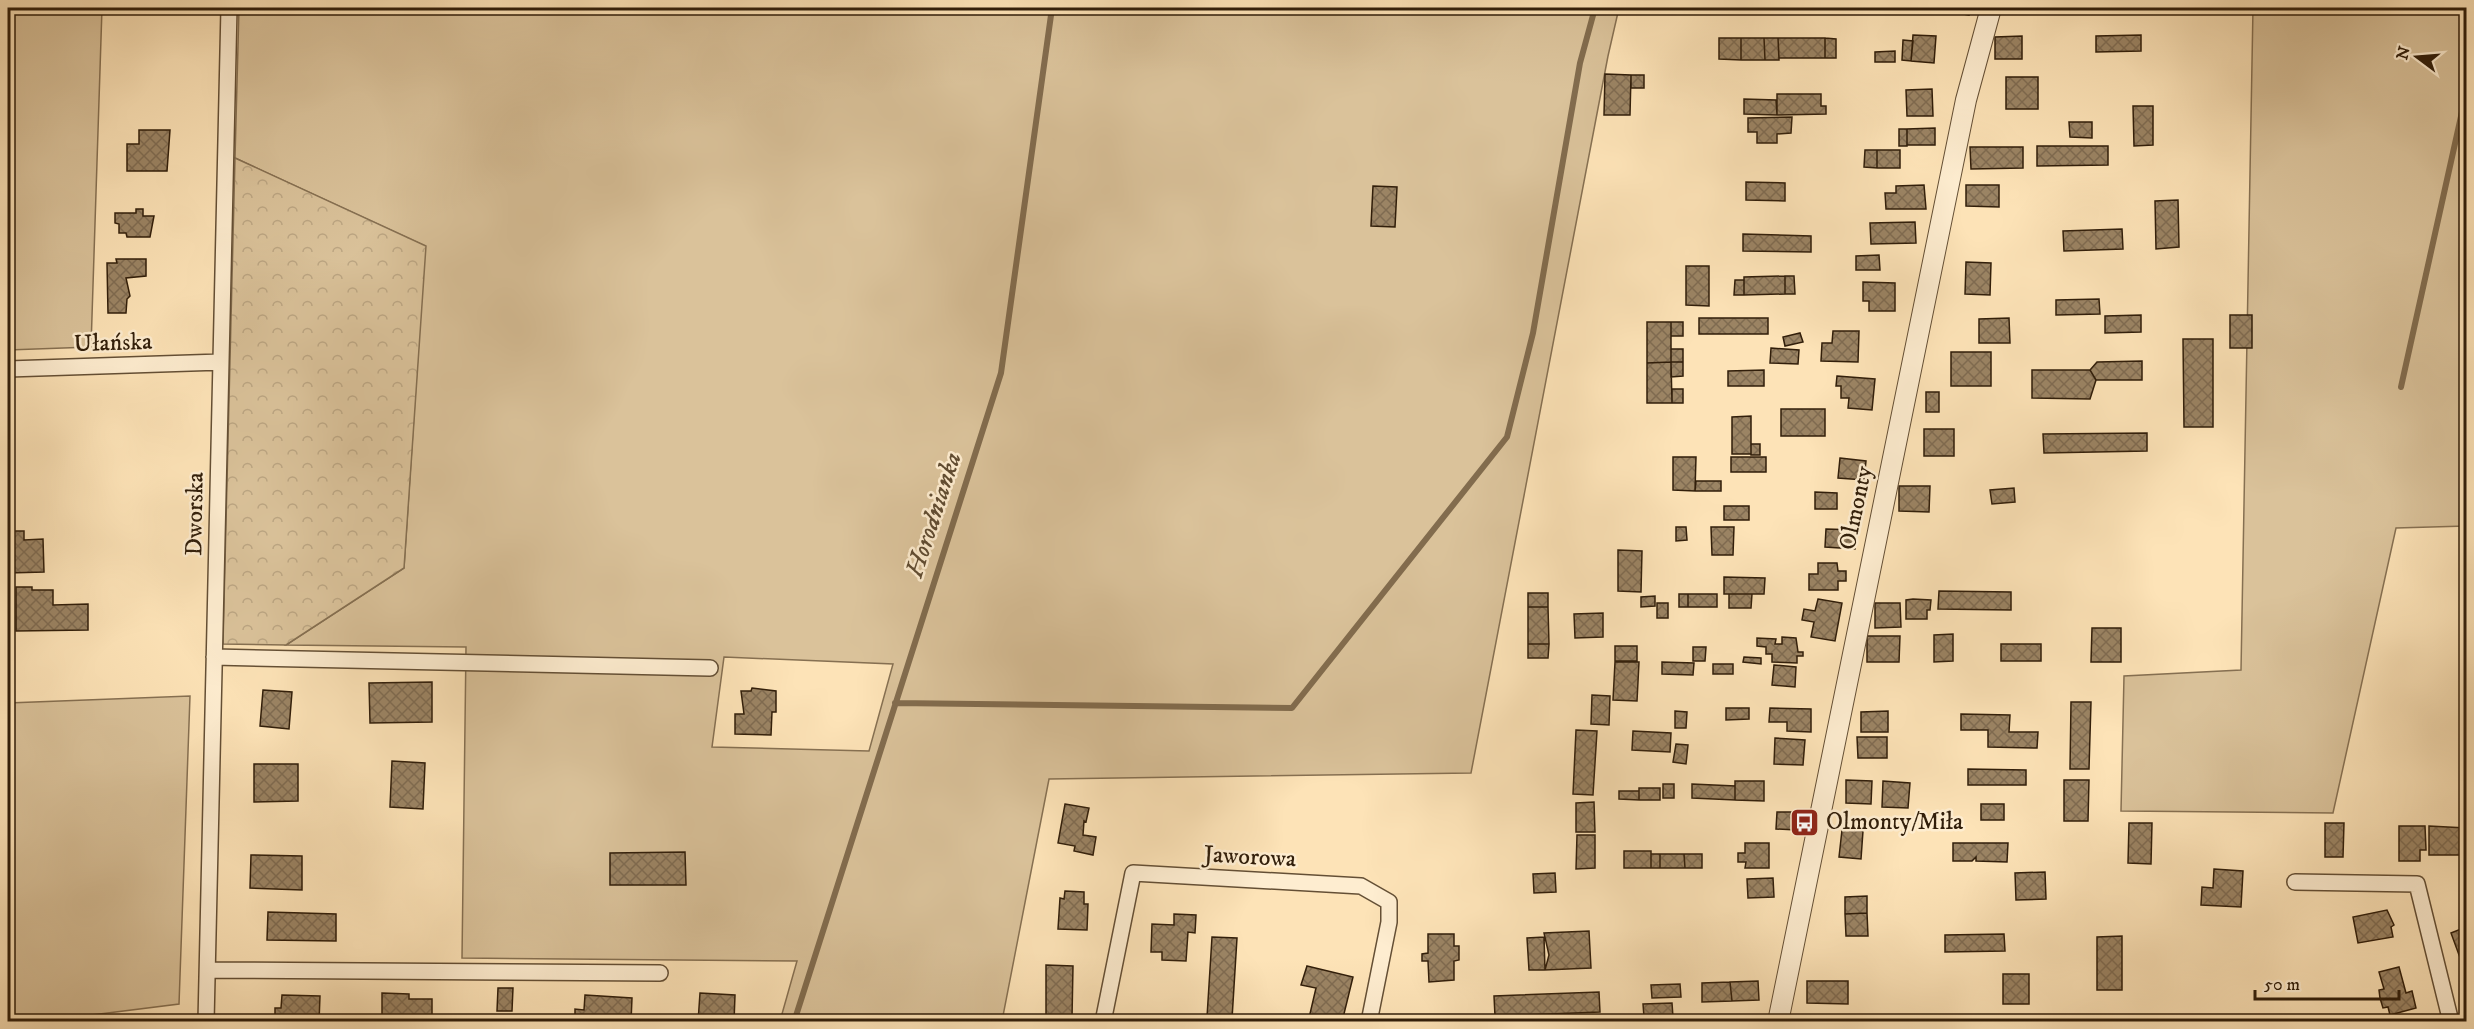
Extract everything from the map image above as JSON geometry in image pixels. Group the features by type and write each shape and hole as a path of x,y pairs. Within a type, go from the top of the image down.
{"street":[{"name":"Dworska","path":"206,1022 229,8"},
{"name":"Olmonty","path":"1778,1022 1966,100 1991,8"},
{"name":"Ułańska","path":"8,369 221,362"},
{"path":"214,657 710,668"},
{"name":"Jaworowa","path":"1103,1022 1133,873 1361,886 1389,902 1389,922 1369,1022"},
{"path":"2295,882 2417,884 2451,1022"},
{"path":"208,970 660,972"}],"green space":[{"path":"8,8 102,8 91,347 8,350"},
{"path":"239,8 1619,8 1471,773 1049,779 1002,1021 780,1021 797,961 462,958 466,647 286,645 404,568 425,246 235,158","holes":["724,657 893,664 869,751 712,747"]},
{"path":"2253,8 2466,8 2466,526 2396,528 2333,813 2121,811 2124,676 2241,670"},
{"path":"235,158 426,246 404,568 286,645 223,644"},
{"path":"190,696 179,1004 44,1021 8,1021 8,703"}],"building":[{"path":"1931,8 1970,8 1969,15"},
{"path":"1913,35 1936,36 1934,63 1911,61"},
{"path":"2141,35 2141,51 2096,52 2096,36"},
{"path":"2022,36 2022,59 1995,59 1995,37"},
{"path":"1719,38 1741,38 1741,60 1719,59"},
{"path":"1741,38 1764,38 1765,60 1741,60"},
{"path":"1764,38 1778,38 1779,60 1765,60"},
{"path":"1778,38 1825,38 1825,58 1779,58"},
{"path":"1825,38 1836,39 1836,58 1825,58"},
{"path":"1903,40 1913,41 1911,61 1902,60"},
{"path":"1895,51 1895,62 1875,62 1875,52"},
{"path":"1605,74 1631,75 1630,115 1604,115"},
{"path":"1631,75 1644,75 1644,88 1631,88"},
{"path":"2006,77 2038,77 2038,109 2006,109"},
{"path":"1932,89 1933,116 1907,116 1906,90"},
{"path":"1777,94 1821,94 1821,106 1826,106 1826,114 1777,115"},
{"path":"1744,99 1776,100 1777,115 1744,114"},
{"path":"2133,106 2153,106 2153,145 2134,146"},
{"path":"1792,117 1791,133 1777,134 1777,143 1757,143 1757,132 1748,132 1748,118"},
{"path":"2069,122 2092,122 2092,138 2070,137"},
{"path":"1935,128 1935,145 1907,145 1907,129"},
{"path":"1899,129 1907,129 1907,146 1899,146"},
{"path":"139,130 170,130 167,171 127,171 127,144 139,144"},
{"path":"2037,146 2108,146 2108,165 2037,166"},
{"path":"1970,147 2023,147 2023,168 1971,169"},
{"path":"1865,150 1877,150 1877,168 1864,167"},
{"path":"1877,150 1900,150 1900,168 1877,168"},
{"path":"1746,182 1785,183 1785,201 1746,200"},
{"path":"1924,185 1926,209 1886,209 1885,193 1896,193 1896,186"},
{"path":"1966,185 1999,185 1999,207 1966,206"},
{"path":"1373,186 1397,187 1395,227 1371,226"},
{"path":"2178,200 2179,247 2156,249 2155,201"},
{"path":"136,209 143,209 143,216 154,216 150,237 127,237 126,233 119,233 119,224 115,223 115,213 136,213"},
{"path":"1915,222 1916,243 1871,244 1870,223"},
{"path":"2122,229 2123,249 2064,251 2063,231"},
{"path":"1743,234 1811,236 1811,252 1743,251"},
{"path":"1879,255 1880,270 1856,270 1856,256"},
{"path":"116,259 146,259 146,276 126,278 130,296 127,299 126,313 108,313 107,263 117,263"},
{"path":"1966,262 1991,263 1990,295 1965,294"},
{"path":"1686,266 1709,266 1709,306 1686,305"},
{"path":"1785,276 1794,276 1795,294 1785,294"},
{"path":"1785,276 1785,294 1744,295 1744,277"},
{"path":"1735,280 1744,280 1744,295 1734,295"},
{"path":"1863,282 1895,283 1895,311 1869,311 1869,301 1863,301"},
{"path":"2099,299 2100,314 2056,315 2056,300"},
{"path":"2141,315 2141,332 2105,333 2105,316"},
{"path":"2230,315 2252,315 2252,348 2230,348"},
{"path":"1699,318 1768,318 1768,334 1699,334"},
{"path":"2009,318 2010,343 1979,343 1979,319"},
{"path":"1647,322 1671,322 1671,362 1647,363"},
{"path":"1671,322 1683,322 1683,336 1671,336"},
{"path":"1833,331 1859,331 1858,362 1821,361 1822,343 1832,343"},
{"path":"1800,333 1803,342 1785,346 1783,337"},
{"path":"2183,339 2213,339 2213,427 2184,427"},
{"path":"1771,348 1799,350 1798,364 1770,363"},
{"path":"1671,349 1683,349 1683,362 1671,362"},
{"path":"1951,352 1991,352 1991,386 1951,386"},
{"path":"2142,361 2142,380 2096,380 2090,370 2097,362"},
{"path":"1671,362 1683,362 1683,376 1671,377"},
{"path":"1671,362 1672,403 1647,403 1647,363"},
{"path":"1764,370 1764,386 1728,386 1728,371"},
{"path":"2032,370 2090,370 2096,380 2090,399 2032,398"},
{"path":"1837,376 1875,379 1872,410 1848,408 1849,398 1841,398 1841,386 1836,386"},
{"path":"1672,389 1683,389 1683,403 1672,403"},
{"path":"1926,392 1939,392 1939,412 1926,412"},
{"path":"1781,409 1825,409 1825,436 1781,436"},
{"path":"1751,416 1751,454 1732,454 1732,417"},
{"path":"1924,429 1954,429 1954,456 1924,456"},
{"path":"2147,433 2147,451 2044,453 2043,434"},
{"path":"1751,444 1760,444 1760,455 1751,455"},
{"path":"1673,457 1696,457 1695,491 1673,490"},
{"path":"1731,457 1766,457 1766,472 1731,472"},
{"path":"1840,458 1866,461 1864,480 1838,478"},
{"path":"1696,481 1721,481 1721,491 1695,491"},
{"path":"1899,486 1930,486 1929,512 1899,511"},
{"path":"2014,488 2015,502 1992,504 1990,490"},
{"path":"1815,492 1837,493 1837,509 1815,509"},
{"path":"1724,506 1749,506 1749,520 1724,520"},
{"path":"1676,527 1686,527 1687,540 1676,541"},
{"path":"1711,527 1734,527 1733,555 1712,555"},
{"path":"1826,529 1856,530 1855,549 1825,547"},
{"path":"8,531 24,531 24,540 43,539 44,572 8,573"},
{"path":"1618,550 1642,551 1641,592 1618,591"},
{"path":"1818,563 1837,563 1838,571 1846,571 1846,581 1838,581 1838,590 1809,590 1809,574 1818,574"},
{"path":"1724,577 1765,578 1764,594 1724,594"},
{"path":"16,587 53,590 53,605 88,604 88,630 16,631"},
{"path":"1939,591 2011,592 2011,610 1938,609"},
{"path":"1528,593 1548,593 1548,607 1528,607"},
{"path":"1679,594 1688,594 1688,607 1679,607"},
{"path":"1688,594 1717,594 1717,607 1688,607"},
{"path":"1729,594 1752,594 1751,608 1729,608"},
{"path":"1655,596 1655,606 1641,607 1641,597"},
{"path":"1818,599 1842,603 1835,641 1811,637 1814,622 1802,620 1804,609 1815,611"},
{"path":"1906,600 1931,600 1930,610 1927,610 1927,619 1906,619"},
{"path":"1657,603 1668,603 1668,618 1657,618"},
{"path":"1875,603 1900,603 1901,627 1875,628"},
{"path":"1528,607 1548,607 1549,644 1528,644"},
{"path":"1603,613 1603,637 1575,638 1574,614"},
{"path":"2092,628 2121,628 2121,662 2091,662"},
{"path":"1953,634 1953,661 1934,662 1934,635"},
{"path":"1867,636 1900,636 1899,662 1867,662"},
{"path":"1782,637 1796,638 1798,652 1803,652 1803,656 1797,656 1797,663 1772,662 1772,654 1766,654 1766,647 1757,646 1757,638 1776,639 1775,644 1782,644"},
{"path":"1528,644 1549,644 1548,658 1528,658"},
{"path":"2001,644 2041,644 2041,661 2001,661"},
{"path":"1615,646 1637,646 1637,661 1615,661"},
{"path":"1693,647 1706,647 1705,661 1693,661"},
{"path":"1744,657 1761,658 1761,664 1743,662"},
{"path":"1615,662 1639,662 1637,701 1613,700"},
{"path":"1662,662 1694,663 1693,675 1662,674"},
{"path":"1713,664 1733,664 1733,674 1713,674"},
{"path":"1774,665 1796,667 1795,687 1772,685"},
{"path":"432,682 432,722 370,723 369,683"},
{"path":"752,688 776,691 776,712 772,712 771,735 735,734 735,714 744,714 741,691 751,691"},
{"path":"263,690 292,692 289,729 260,726"},
{"path":"1592,695 1610,696 1609,725 1591,724"},
{"path":"2071,702 2091,702 2089,769 2070,769"},
{"path":"1726,708 1749,708 1749,719 1726,720"},
{"path":"1770,708 1811,709 1811,732 1787,731 1787,722 1769,722"},
{"path":"1675,711 1687,712 1686,728 1675,728"},
{"path":"1888,711 1888,732 1861,732 1861,712"},
{"path":"1961,714 2010,715 2009,732 2038,732 2037,748 1988,747 1988,730 1961,730"},
{"path":"1576,730 1597,731 1593,795 1573,794"},
{"path":"1633,731 1671,733 1670,752 1632,750"},
{"path":"1857,737 1887,737 1887,758 1858,758"},
{"path":"1775,738 1805,740 1803,765 1774,764"},
{"path":"1676,744 1688,745 1686,764 1673,762"},
{"path":"392,761 425,763 423,809 390,807"},
{"path":"254,764 298,764 298,801 254,802"},
{"path":"1968,769 2026,770 2026,785 1968,785"},
{"path":"1846,780 1872,781 1871,804 1846,803"},
{"path":"2064,780 2089,780 2088,821 2064,821"},
{"path":"1735,781 1764,781 1764,801 1735,800"},
{"path":"1883,781 1910,783 1908,808 1882,807"},
{"path":"1663,784 1674,784 1674,798 1663,798"},
{"path":"1692,784 1735,786 1735,800 1692,798"},
{"path":"1639,788 1660,788 1660,800 1639,800"},
{"path":"1619,791 1639,791 1639,800 1619,799"},
{"path":"1594,802 1595,832 1576,832 1576,803"},
{"path":"1065,804 1089,808 1086,822 1084,821 1083,835 1096,837 1093,855 1074,851 1075,846 1058,843"},
{"path":"1981,804 2004,804 2004,820 1981,820"},
{"path":"1777,812 1797,812 1796,830 1776,829"},
{"path":"2129,823 2152,823 2151,864 2128,863"},
{"path":"2325,823 2344,823 2343,857 2325,857"},
{"path":"2399,826 2425,826 2426,850 2420,850 2420,861 2399,861"},
{"path":"2429,826 2466,828 2465,855 2429,855"},
{"path":"1842,830 1863,831 1861,859 1839,857"},
{"path":"1577,835 1595,835 1595,868 1576,869"},
{"path":"1745,843 1769,843 1769,868 1745,868 1746,862 1738,862 1738,853 1745,853"},
{"path":"1953,843 2008,843 2007,862 1976,861 1976,857 1972,861 1953,861"},
{"path":"1624,851 1651,851 1651,868 1624,868"},
{"path":"685,852 686,885 610,885 610,853"},
{"path":"1651,854 1660,854 1660,868 1651,868"},
{"path":"1660,854 1684,854 1685,868 1660,868"},
{"path":"1684,854 1702,854 1702,868 1685,868"},
{"path":"251,855 302,856 302,890 250,888"},
{"path":"2214,869 2243,871 2241,907 2201,905 2202,887 2213,888"},
{"path":"2045,872 2046,899 2016,900 2015,873"},
{"path":"1555,873 1556,892 1534,893 1533,874"},
{"path":"1773,878 1774,897 1748,898 1747,879"},
{"path":"1065,891 1084,892 1084,904 1088,904 1087,930 1058,929 1060,898 1064,899"},
{"path":"1867,896 1867,913 1845,914 1845,897"},
{"path":"2387,910 2394,925 2391,927 2393,937 2358,943 2353,917"},
{"path":"268,912 336,914 336,941 267,940"},
{"path":"1867,913 1868,936 1846,936 1845,914"},
{"path":"1174,914 1196,915 1195,933 1188,932 1186,961 1162,960 1162,952 1151,952 1152,924 1174,925"},
{"path":"2466,927 2466,974 2451,933"},
{"path":"1589,931 1591,968 1545,970 1549,955 1544,933"},
{"path":"1428,934 1454,934 1454,946 1459,946 1459,960 1454,961 1454,980 1429,982 1428,961 1422,961 1422,954 1428,953"},
{"path":"2004,934 2005,951 1945,952 1945,935"},
{"path":"2122,936 2122,990 2097,990 2097,937"},
{"path":"1212,937 1237,938 1232,1019 1207,1017"},
{"path":"1544,937 1545,970 1529,970 1527,938"},
{"path":"1046,965 1073,966 1072,1018 1046,1018"},
{"path":"1307,966 1353,977 1342,1022 1309,1018 1316,988 1301,985"},
{"path":"2399,967 2406,993 2412,991 2416,1008 2390,1015 2388,1007 2383,1008 2380,998 2379,990 2384,989 2379,972"},
{"path":"2003,974 2029,974 2029,1004 2003,1004"},
{"path":"1758,981 1759,1000 1732,1001 1730,982"},
{"path":"1807,981 1848,981 1848,1004 1807,1003"},
{"path":"1730,982 1732,1001 1702,1002 1702,983"},
{"path":"1680,984 1681,997 1652,998 1651,985"},
{"path":"498,988 513,988 512,1011 497,1011"},
{"path":"1599,992 1600,1012 1495,1016 1494,996"},
{"path":"382,993 409,994 409,999 432,999 432,1022 382,1022"},
{"path":"700,993 735,995 734,1022 698,1022"},
{"path":"282,995 320,996 319,1022 275,1022 275,1008 281,1008"},
{"path":"585,995 632,998 631,1022 575,1022 575,1009 584,1010"},
{"path":"1672,1003 1673,1017 1644,1017 1643,1004"},
{"path":"1010,1016 1034,1017 1033,1022 1010,1022"}],"waterway":[{"name":"Horodnianka","path":"794,1022 1001,373 1052,8"},
{"path":"895,703 1292,708 1507,437 1533,333 1580,63 1595,8"},
{"path":"2401,387 2466,94"}],"place":[{"name":"Olmonty/Miła","path":"1805,822"}]}
